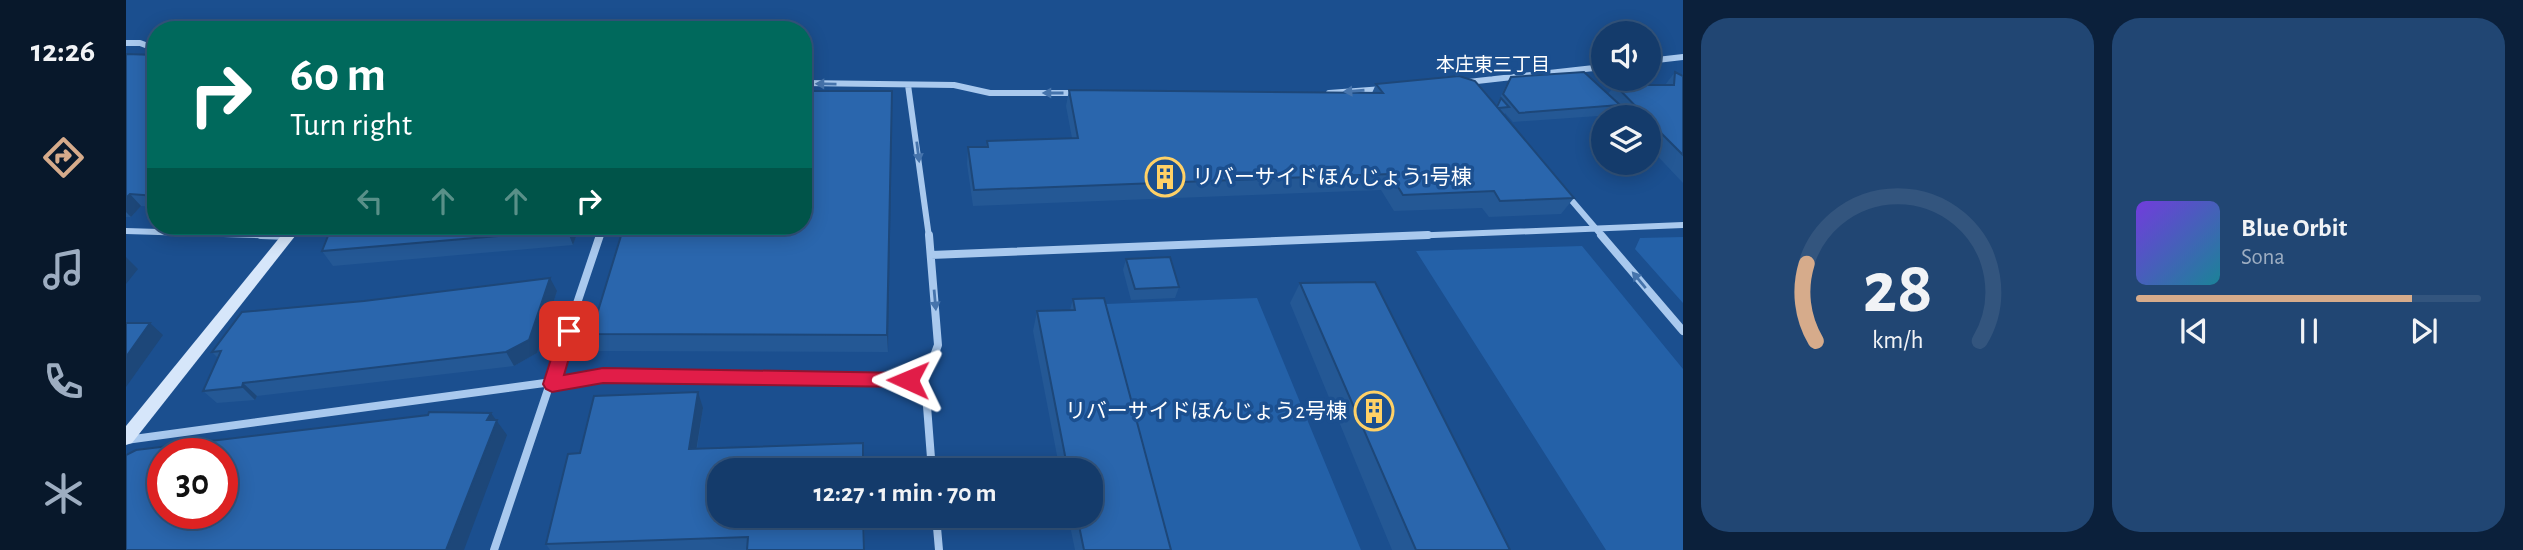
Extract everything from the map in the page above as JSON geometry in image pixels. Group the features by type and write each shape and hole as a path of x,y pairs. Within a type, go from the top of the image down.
{"street":[{"path":"126,43 147,46"},
{"path":"1661,60 1683,57"},
{"path":"1458,83 1591,67"},
{"path":"1471,82 1480,93"},
{"path":"812,83 954,85 990,93 1085,93"},
{"path":"908,85 931,255 938,345 925,380 931,458"},
{"path":"1316,93 1394,88"},
{"path":"1560,187 1683,331"},
{"path":"931,255 1683,225"},
{"path":"126,231 147,231"},
{"path":"126,439 289,235"},
{"path":"495,550 600,235"},
{"path":"126,439 603,376 925,380"},
{"path":"937,528 939,550"}],"shaded area":[{"path":"1683,237 1683,303 1635,249 1640,238"},
{"path":"1582,246 1683,369 1683,550 1606,550 1416,251"},
{"path":"1257,298 1361,550 1170,550 1106,304"}],"building":[{"path":"126,54 147,55 147,195 130,194 126,198"},
{"path":"1584,72 1591,78 1591,91 1605,91 1620,105 1591,105 1591,107 1519,113 1503,94 1511,77"},
{"path":"1675,72 1683,76 1683,155 1661,133 1661,105 1634,105 1621,91 1661,91 1661,85 1674,85"},
{"path":"1459,76 1475,81 1497,107 1501,98 1509,107 1498,108 1574,198 1500,201 1494,191 1403,195 1390,174 974,190 968,147 988,147 987,141 1078,138 1069,90 1383,93 1376,84"},
{"path":"812,91 892,91 887,335 591,334 621,235 812,235"},
{"path":"328,235 509,235 322,251"},
{"path":"1170,257 1179,287 1135,289 1126,259"},
{"path":"550,278 529,340 506,352 243,383 242,387 203,391 221,351 212,352 242,312 364,301"},
{"name":"リバーサイドほんじょう2号棟","path":"1375,282 1510,550 1416,550 1300,283"},
{"path":"1104,298 1171,550 1084,550 1079,528 1103,528 1103,458 1065,458 1037,311 1075,310 1073,299"},
{"path":"126,323 150,323 126,357"},
{"path":"698,392 689,449 863,443 863,458 707,458 707,528 863,528 864,550 747,550 748,537 546,544 568,454 580,453 594,396"},
{"path":"429,412 491,413 487,420 497,420 446,550 126,550 126,455 147,449 147,529 238,529 236,438 428,415"}],"place":[{"name":"リバーサイドほんじょう1号棟","path":"1165,177"},
{"name":"リバーサイドほんじょう2号棟","path":"1374,411"}],"district":[{"name":"本庄東三丁目","path":"1493,65"}],"route":[{"path":"569,331 552,384 603,376 908,380"}]}
